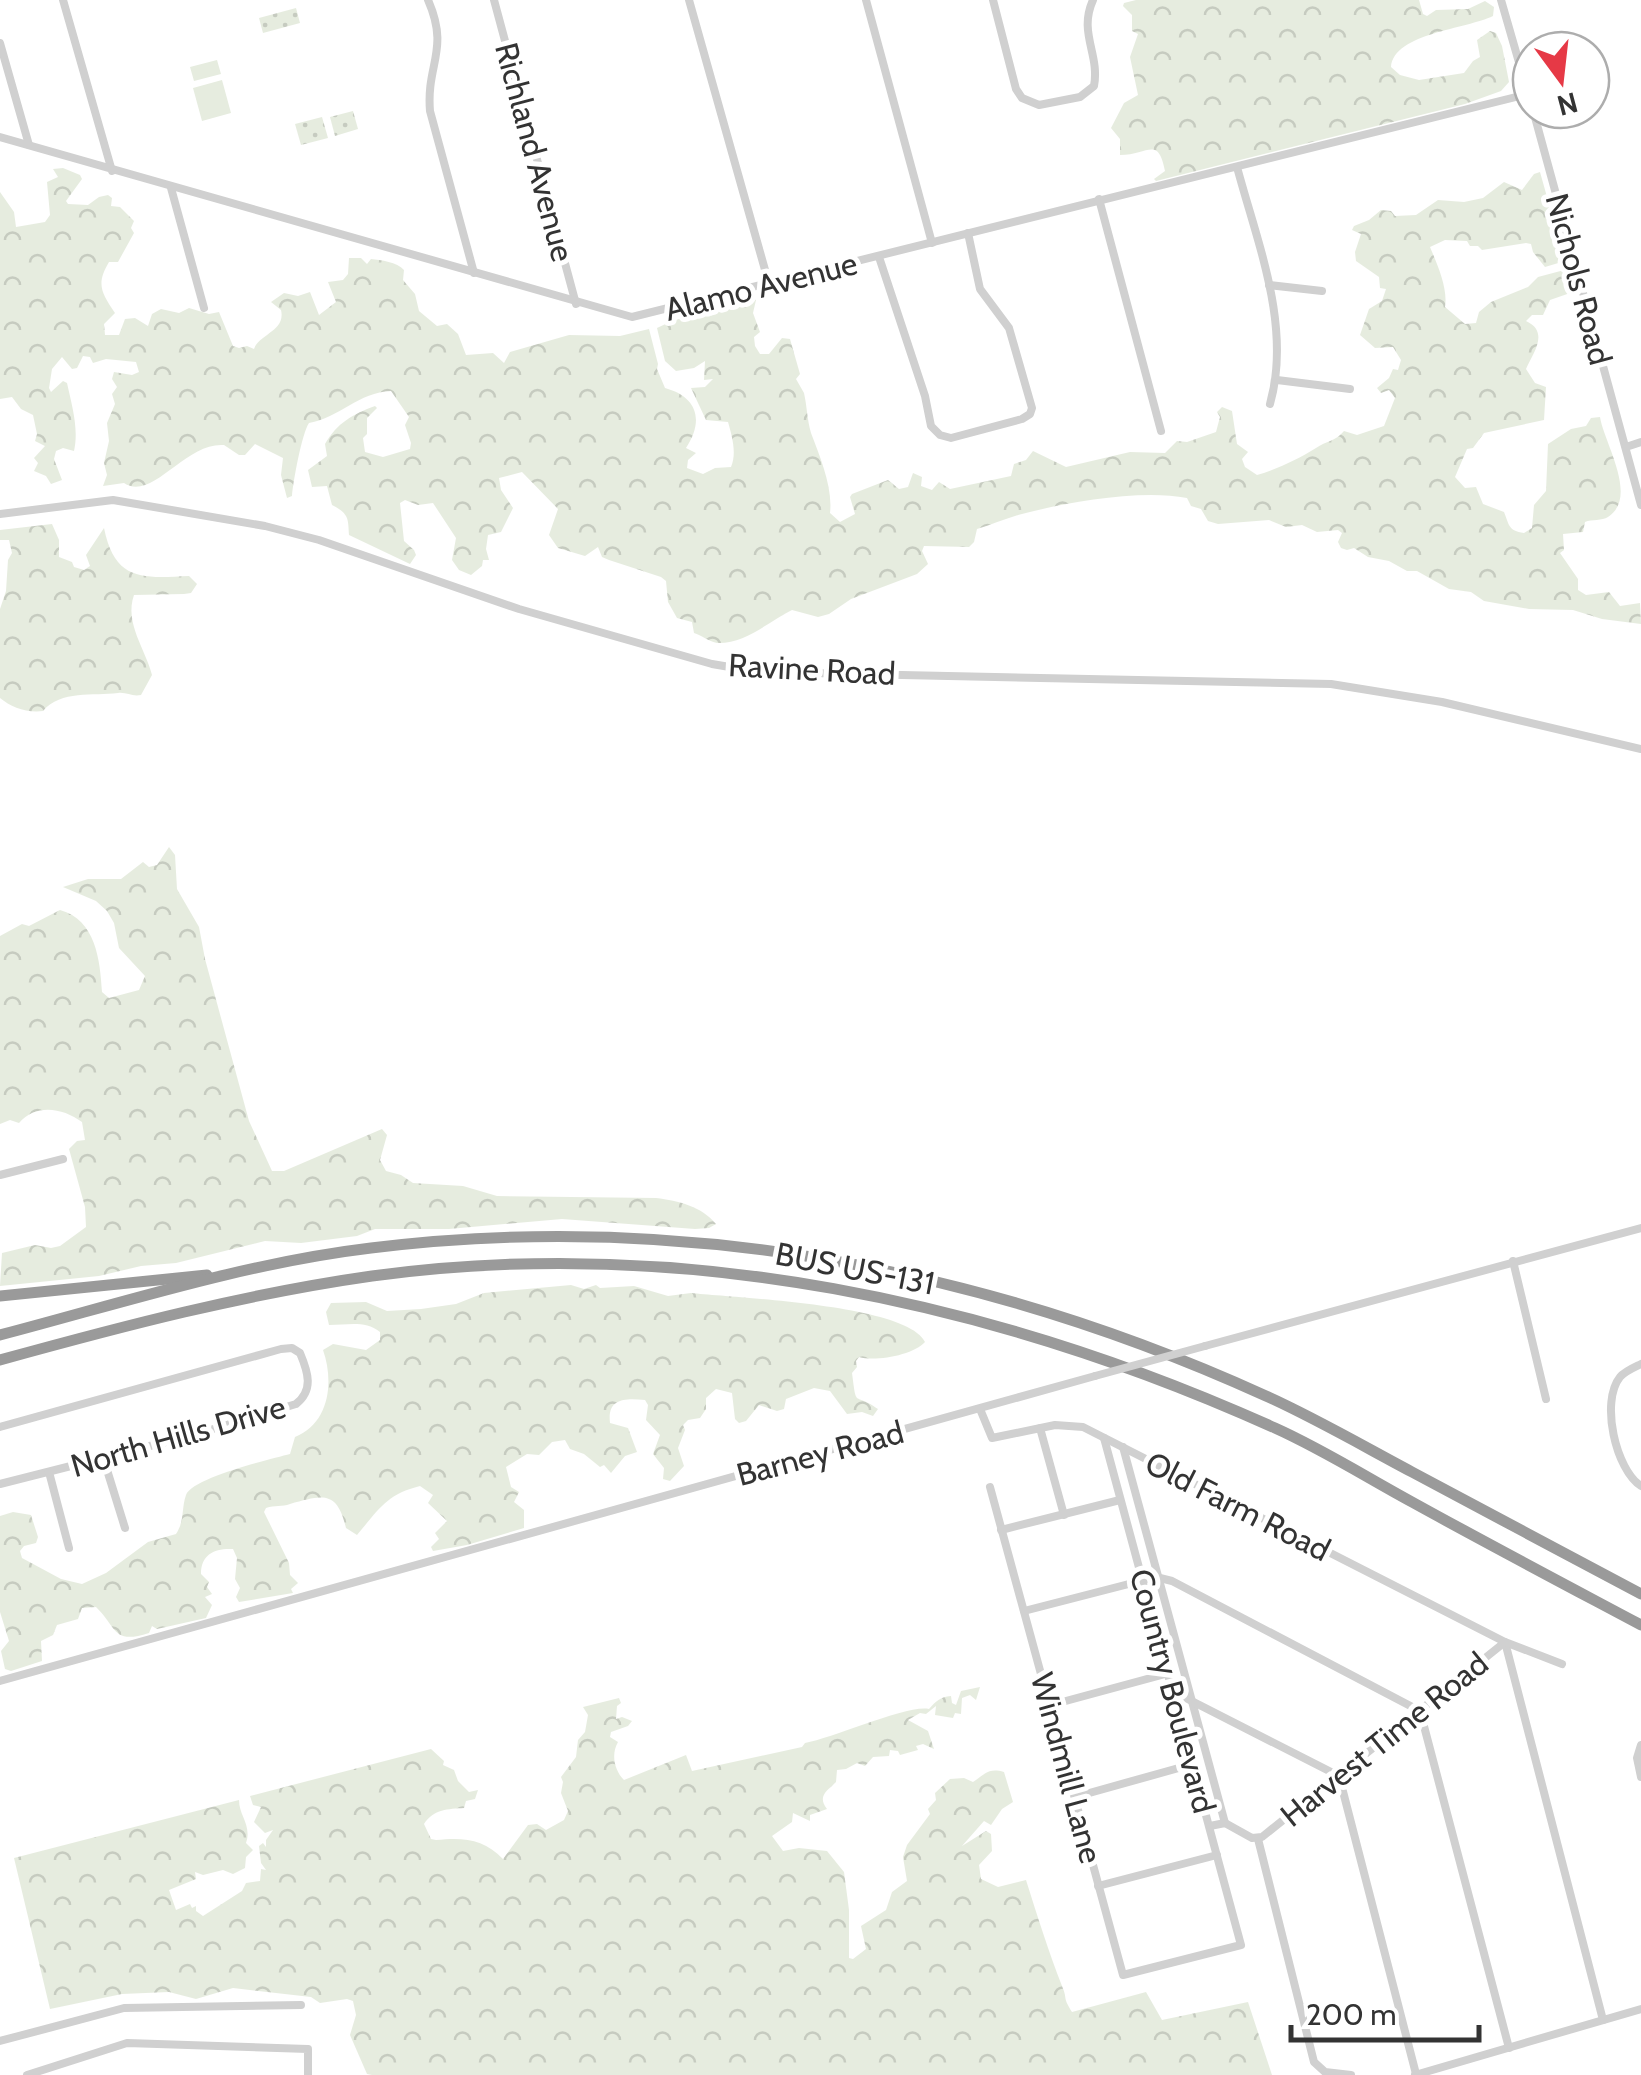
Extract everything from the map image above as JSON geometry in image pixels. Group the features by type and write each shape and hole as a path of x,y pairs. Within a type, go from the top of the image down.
{"highway":[{"name":"BUS US-131","path":"0,1335 246,1270 369,1248 446,1241 600,1237 756,1249 900,1273 1075,1318 1267,1396 1641,1594"},
{"name":"BUS US-131","path":"0,1360 244,1297 410,1273 600,1264 831,1287 895,1299 971,1320 1171,1383 1280,1430 1641,1625"},
{"path":"0,1296 246,1270"}],"street":[{"path":"63,0 112,171"},
{"path":"428,0 440,41 429,86 430,111 474,273"},
{"name":"Richland Avenue","path":"494,0 576,304"},
{"path":"689,0 768,284"},
{"path":"866,0 932,243"},
{"path":"993,0 1018,93 1035,105 1087,94 1094,86 1096,72 1086,19 1093,0"},
{"name":"Nichols Road","path":"1501,0 1511,34"},
{"path":"0,43 29,146"},
{"name":"Alamo Avenue","path":"0,137 632,317 1099,199 1511,106"},
{"name":"Nichols Road","path":"1539,130 1641,506"},
{"path":"1238,167 1269,285 1277,338 1276,380 1270,404"},
{"path":"171,188 204,308"},
{"path":"1099,199 1161,432"},
{"path":"879,256 925,396 931,426 940,435 951,438 1022,419 1032,411 1014,342 1000,313 980,288 968,233"},
{"path":"1269,285 1322,291"},
{"path":"1276,380 1350,389"},
{"path":"1626,447 1641,442"},
{"name":"Ravine Road","path":"0,514 113,500 264,526 319,540 519,610 712,664 759,672 1331,684 1442,702 1641,749"},
{"path":"0,1174 63,1159"},
{"name":"Barney Road","path":"0,1681 1641,1228"},
{"path":"1513,1261 1546,1399"},
{"name":"North Hills Drive","path":"0,1427 282,1348 295,1349 303,1360 309,1384 296,1404 0,1484"},
{"path":"1641,1364 1621,1376 1610,1402 1621,1459 1631,1480 1641,1486"},
{"name":"Old Farm Road","path":"980,1409 992,1438 1072,1424 1104,1438 1504,1642 1562,1664"},
{"path":"1040,1428 1064,1515"},
{"name":"Country Boulevard","path":"1104,1438 1241,1945 1123,1976"},
{"name":"Country Boulevard","path":"1123,1447 1225,1823"},
{"path":"103,1458 125,1528"},
{"path":"49,1472 69,1548"},
{"name":"Windmill Lane","path":"990,1487 1123,1976"},
{"path":"1002,1530 1120,1500"},
{"path":"1024,1610 1156,1577 1172,1581 1420,1711 1509,2048"},
{"path":"1504,1642 1603,2020"},
{"name":"Harvest Time Road","path":"1225,1823 1258,1839 1504,1642"},
{"path":"1051,1706 1170,1673"},
{"path":"1174,1692 1339,1776 1415,2075 1641,2009"},
{"path":"1641,1744 1637,1758 1641,1778"},
{"path":"1075,1796 1193,1764"},
{"path":"1210,1826 1225,1823"},
{"path":"1258,1839 1314,2062 1325,2072 1351,2075"},
{"path":"1098,1886 1217,1855"},
{"path":"0,2041 124,2008 301,2005"},
{"path":"28,2075 127,2043 308,2049 308,2075"}],"green space":[{"path":"1136,0 1419,0 1427,16 1436,10 1468,9 1485,1 1494,7 1493,16 1418,39 1395,56 1391,67 1400,75 1419,80 1464,73 1480,57 1477,40 1490,31 1496,33 1502,46 1509,82 1501,91 1465,104 1156,181 1165,171 1159,153 1150,150 1120,155 1120,139 1111,128 1124,103 1138,95 1130,57 1138,34 1132,31 1132,15 1123,6"},
{"path":"296,8 300,23 263,33 259,18"},
{"path":"217,60 221,74 194,81 190,67"},
{"path":"222,80 231,113 202,121 193,88"},
{"path":"353,111 358,129 335,136 330,117"},
{"path":"322,117 328,138 301,145 295,124"},
{"path":"63,168 82,179 66,201 68,204 88,205 108,195 112,198 111,206 120,207 134,221 134,233 118,262 109,262 102,276 104,293 115,313 104,324 105,335 119,335 125,319 135,318 148,326 152,314 161,309 179,313 189,308 209,314 219,312 233,346 254,349 280,323 281,310 271,302 284,293 298,296 310,292 319,315 336,302 328,282 343,280 348,274 349,258 361,258 367,264 371,259 389,262 404,270 403,280 415,294 419,311 437,326 447,324 458,334 466,355 493,353 504,363 510,352 569,335 620,336 649,329 665,388 685,397 695,411 695,428 686,448 696,453 688,460 687,468 703,474 731,467 734,450 728,422 706,420 691,388 705,387 713,379 704,380 705,361 694,368 676,371 665,361 657,328 746,299 756,300 753,313 760,332 754,337 760,354 769,354 782,338 790,339 800,374 796,379 804,393 811,433 828,483 830,513 840,522 855,514 852,494 888,480 899,489 908,487 913,473 922,477 921,486 932,490 939,482 950,489 1011,476 1014,464 1026,460 1033,451 1066,467 1130,452 1165,453 1177,441 1187,442 1216,432 1220,417 1217,412 1222,407 1232,411 1237,444 1248,452 1242,459 1245,467 1257,475 1295,460 1344,431 1357,435 1384,426 1395,398 1389,390 1381,393 1377,388 1393,369 1398,370 1401,360 1393,347 1375,348 1360,335 1369,309 1382,301 1386,289 1380,288 1379,277 1356,261 1361,234 1352,230 1354,226 1381,210 1391,211 1395,216 1416,215 1438,200 1464,202 1483,198 1504,182 1522,190 1540,172 1565,261 1545,267 1531,244 1526,243 1482,250 1467,241 1445,240 1430,247 1444,285 1445,307 1465,324 1476,323 1479,312 1491,302 1528,287 1538,277 1568,269 1573,292 1550,300 1543,315 1532,315 1526,321 1537,331 1535,350 1526,369 1535,383 1546,387 1544,420 1484,433 1473,448 1467,449 1455,477 1465,488 1476,487 1483,504 1504,512 1512,529 1524,533 1532,528 1534,505 1546,491 1548,444 1571,429 1586,426 1591,418 1600,417 1620,483 1617,508 1608,517 1585,522 1583,532 1563,534 1564,550 1560,553 1578,579 1578,590 1586,595 1609,592 1620,606 1640,603 1641,624 1573,610 1529,609 1484,601 1471,592 1449,589 1417,571 1368,557 1354,548 1341,548 1338,542 1342,533 1338,530 1317,532 1302,525 1286,527 1269,520 1218,524 1208,521 1187,498 1148,495 1040,509 977,529 969,547 924,546 922,551 928,564 917,574 851,599 829,614 818,617 792,610 747,636 717,643 694,633 692,622 677,618 668,602 666,581 661,577 602,557 598,547 585,556 558,548 549,535 558,509 522,472 499,478 501,490 513,508 501,532 488,535 489,560 483,560 471,575 459,570 452,560 456,538 433,503 400,503 404,541 416,555 410,564 349,535 346,517 332,505 327,486 312,487 308,470 327,456 325,444 340,425 375,406 367,418 365,452 383,457 410,449 405,425 409,417 391,391 369,396 309,423 292,496 287,498 281,475 283,458 255,444 245,455 224,445 196,452 146,485 103,486 107,475 107,423 117,387 112,379 114,372 139,372 136,362 106,359 93,363 90,357 83,356 77,368 72,369 62,357 52,369 49,388 51,392 63,381 67,383 76,434 74,451 56,451 54,459 62,480 51,484 46,476 34,471 38,463 34,458 45,446 35,441 33,415 21,409 12,397 0,399 0,192 14,212 16,227 45,222 50,215 47,182 58,177 53,169"},
{"path":"52,524 59,540 59,557 72,562 74,567 84,570 90,566 86,555 104,528 115,559 133,573 189,576 197,584 191,593 134,595 134,626 152,675 141,695 78,695 50,704 43,711 19,709 0,698 0,609 12,553 9,540 0,540 0,530"},
{"path":"169,847 175,855 177,889 199,927 249,1121 272,1171 284,1171 382,1129 387,1135 380,1160 386,1171 413,1183 463,1186 497,1196 656,1198 689,1205 716,1224 695,1229 562,1219 449,1229 375,1229 357,1236 301,1243 265,1241 176,1263 99,1276 0,1286 2,1253 35,1245 60,1246 86,1227 85,1207 69,1149 77,1141 85,1140 82,1122 67,1113 41,1110 19,1123 10,1120 0,1124 0,936 60,910 72,915 89,932 100,967 102,992 109,998 139,990 145,976 119,948 107,911 96,901 63,887 88,879 121,879 143,862 149,867 157,865"},
{"path":"571,1285 584,1289 596,1285 634,1286 668,1296 691,1293 818,1305 887,1319 912,1329 925,1342 904,1354 875,1359 859,1357 856,1361 852,1373 856,1396 878,1409 873,1416 862,1412 847,1414 830,1391 814,1388 786,1399 784,1409 777,1411 759,1405 746,1421 739,1423 732,1393 716,1389 706,1398 706,1409 700,1418 683,1425 685,1430 678,1448 684,1466 670,1481 663,1479 664,1468 653,1454 660,1435 646,1420 645,1400 619,1401 611,1409 610,1423 628,1428 637,1452 625,1456 611,1473 604,1465 600,1467 570,1449 565,1440 552,1442 539,1455 527,1454 506,1467 511,1487 519,1492 514,1502 524,1510 524,1528 467,1545 433,1551 431,1547 439,1539 435,1533 447,1521 428,1503 433,1495 420,1486 391,1498 357,1535 346,1528 338,1507 327,1498 266,1508 264,1512 289,1563 290,1575 298,1583 291,1589 293,1593 239,1602 237,1558 233,1549 220,1550 206,1557 202,1567 201,1574 209,1582 207,1587 212,1594 205,1597 212,1605 206,1618 157,1629 152,1626 149,1633 128,1637 116,1632 96,1607 82,1608 78,1619 57,1625 53,1635 41,1641 42,1661 11,1671 5,1669 1,1651 9,1641 0,1612 0,1516 13,1512 31,1515 38,1537 36,1543 20,1551 22,1558 61,1579 82,1584 106,1573 148,1542 176,1534 186,1495 202,1482 290,1454 295,1437 316,1422 326,1400 328,1375 323,1350 333,1344 366,1350 380,1340 380,1332 368,1326 329,1325 326,1312 331,1303 366,1302 387,1311 421,1309 456,1304 484,1293"},
{"path":"980,1687 976,1700 970,1695 962,1698 961,1714 955,1713 953,1718 935,1715 936,1706 908,1720 928,1731 934,1749 923,1744 916,1746 918,1750 900,1755 890,1750 889,1756 873,1757 865,1766 857,1763 837,1770 836,1782 823,1797 827,1809 810,1815 810,1821 793,1813 792,1822 772,1836 783,1851 827,1851 844,1872 849,1958 866,1949 861,1926 886,1910 892,1892 907,1881 903,1857 930,1814 928,1809 936,1800 935,1793 950,1779 973,1782 990,1771 1004,1772 1013,1802 1002,1809 991,1825 984,1821 962,1846 986,1831 991,1834 992,1851 979,1865 981,1879 998,1887 1026,1880 1072,2012 1146,1992 1162,2020 1248,2002 1272,2075 372,2075 367,2074 350,2035 356,2015 353,2001 347,1999 320,2003 311,1997 233,1988 196,1999 169,1992 122,1994 50,2009 14,1858 239,1800 246,1843 253,1850 246,1857 245,1868 233,1874 223,1870 203,1875 195,1872 196,1879 169,1890 176,1910 190,1904 203,1916 242,1891 246,1883 260,1881 261,1869 266,1870 259,1846 263,1843 266,1847 273,1830 265,1833 254,1822 261,1807 253,1805 250,1796 431,1749 444,1761 443,1765 454,1770 469,1792 478,1790 475,1799 466,1801 464,1808 442,1811 428,1819 424,1824 431,1839 473,1841 503,1859 528,1825 537,1824 546,1830 564,1820 568,1811 561,1793 561,1777 576,1757 578,1740 585,1732 588,1715 583,1707 619,1698 616,1719 632,1721 611,1732 610,1737 618,1742 615,1762 624,1780 686,1755 692,1771 802,1747 888,1716 929,1709 944,1697 951,1696 956,1705 961,1691"}]}
